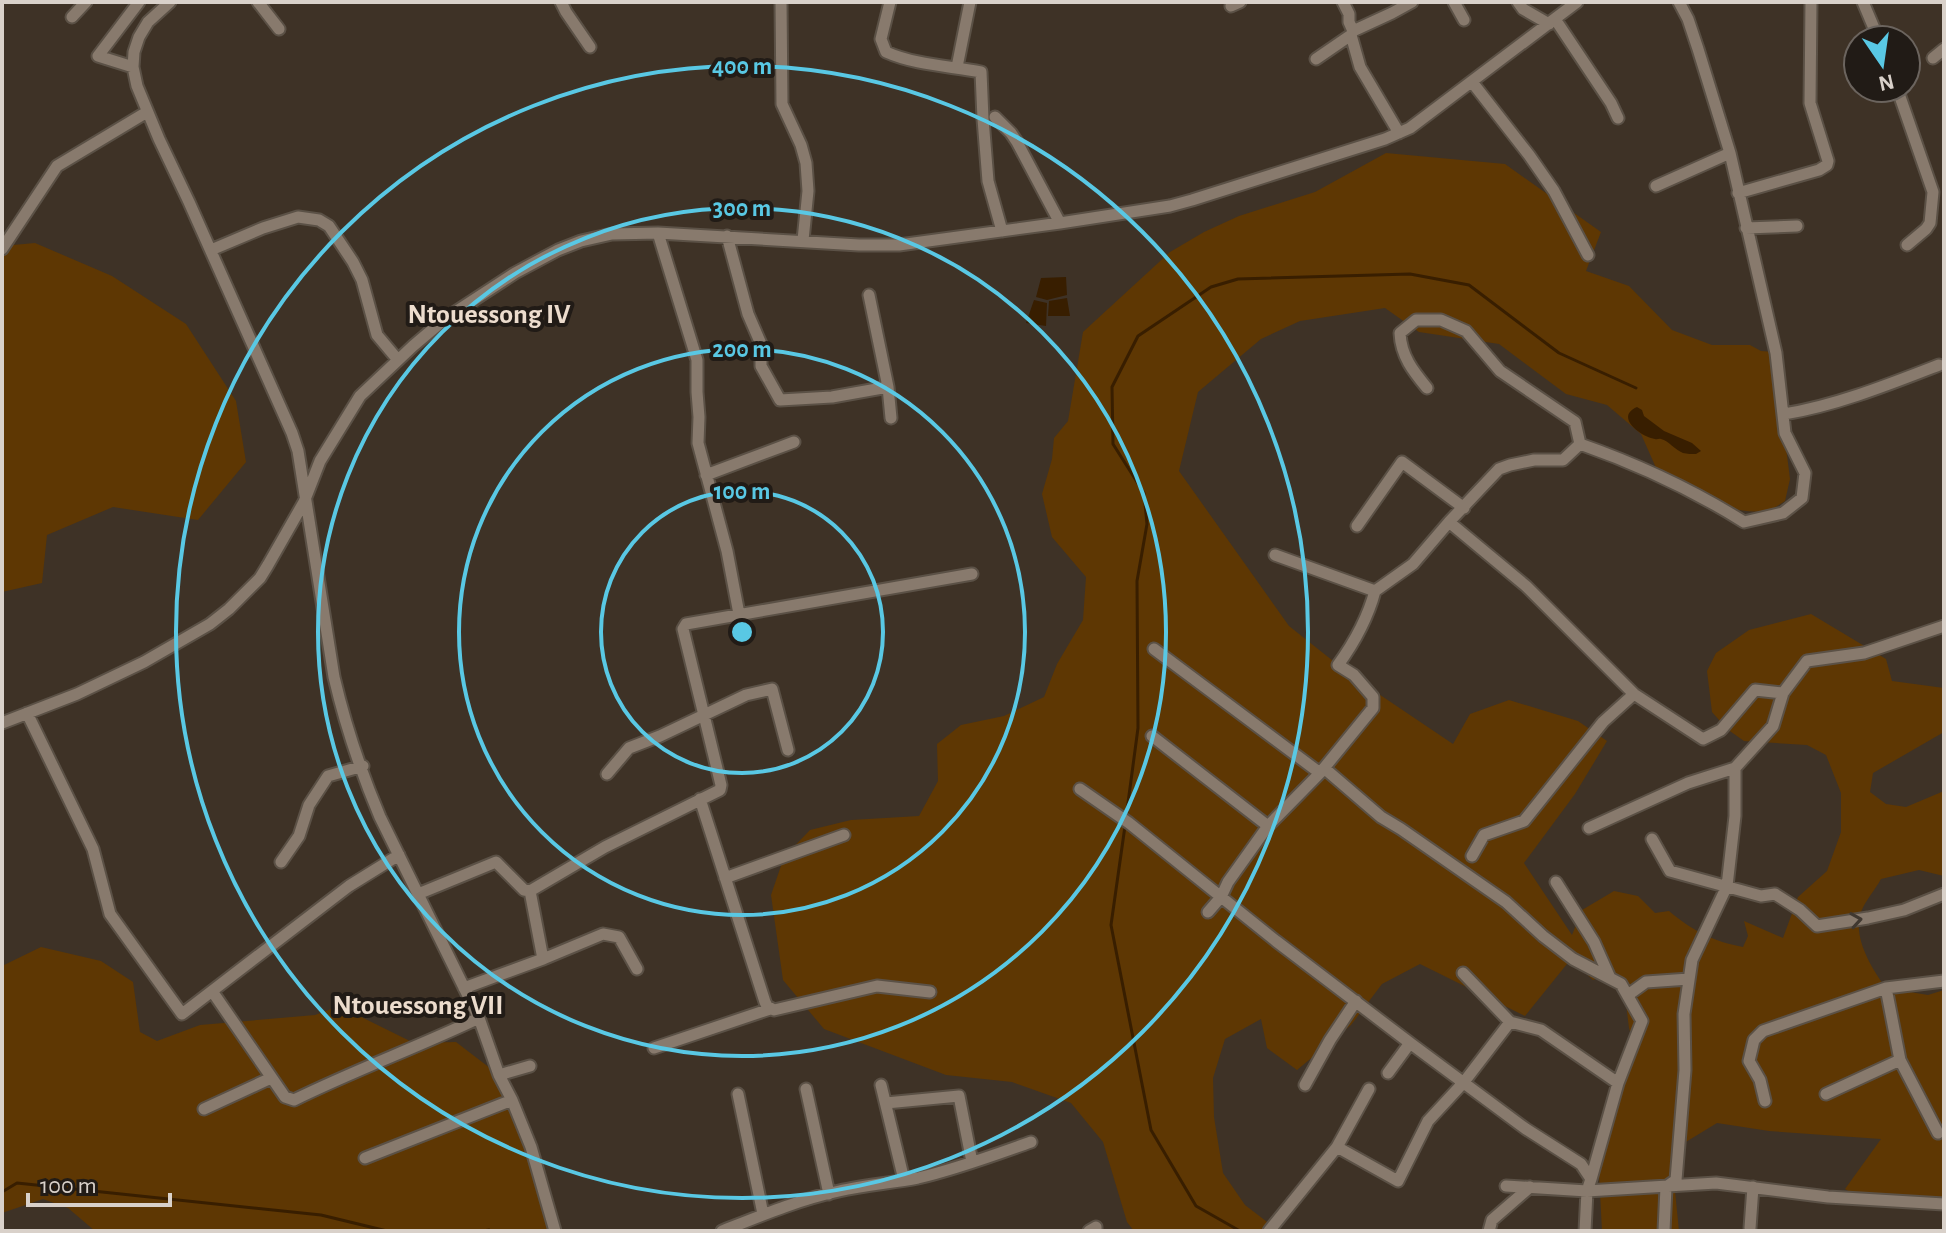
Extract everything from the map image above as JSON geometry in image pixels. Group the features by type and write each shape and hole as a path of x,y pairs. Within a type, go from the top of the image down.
{"street":[{"path":"72,17 86,2"},
{"path":"133,67 98,56 139,2"},
{"path":"170,2 148,22 134,52 133,67 141,98 292,433 298,451 338,696 372,797 479,1018 499,1075 531,1147 555,1231"},
{"path":"258,2 279,29"},
{"path":"561,2 590,47"},
{"path":"781,2 782,104 806,163 808,191 803,240"},
{"path":"890,2 881,39 886,52 905,59 981,72 988,181 1002,231"},
{"path":"957,67 970,2"},
{"path":"1343,2 1349,14 1360,67 1399,133"},
{"path":"1316,59 1352,33 1412,2"},
{"path":"1454,2 1464,20"},
{"path":"1518,2 1523,9 1552,21 1611,103 1618,118"},
{"path":"2,723 77,694 144,662 210,624 229,609 260,578 304,502 320,461 360,396 446,318 515,273 558,250 612,234 658,233 899,245 1170,206 1315,162 1410,128 1577,2"},
{"path":"1580,444 1620,458 1713,502 1744,522 1783,513 1802,498 1805,473 1785,433 1776,353 1730,153 1688,19 1679,2"},
{"path":"1738,193 1827,165 1810,103 1811,2"},
{"path":"1863,2 1872,24"},
{"path":"1933,58 1944,49"},
{"path":"1472,82 1554,191 1588,255"},
{"path":"1903,104 1933,192 1930,223 1907,245"},
{"path":"2,249 57,166 147,112"},
{"path":"995,117 1017,142 1060,223"},
{"path":"1656,186 1730,153"},
{"path":"211,250 298,217 319,220 329,226 353,262 362,280 377,335 398,360"},
{"path":"1746,228 1797,226"},
{"path":"658,233 697,360 698,443 727,551 739,614"},
{"path":"727,236 748,314 761,344 761,366 780,400 832,397 888,387"},
{"path":"869,295 888,387 891,418"},
{"path":"1427,388 1401,350 1400,333 1416,320 1441,320 1466,331 1500,371 1575,422 1580,444"},
{"path":"1784,414 1819,406 1939,365"},
{"path":"706,475 794,442"},
{"path":"1208,912 1268,826 1322,771 1374,705 1373,697 1354,675 1338,665 1349,650 1375,591 1413,564 1499,469 1534,460 1563,460 1580,444"},
{"path":"1357,526 1402,462 1464,508"},
{"path":"1449,522 1526,586 1634,694 1703,739 1721,730 1755,690 1783,693"},
{"path":"1275,555 1375,591"},
{"path":"418,894 496,862 524,890 530,891 605,847 717,792 721,785 683,627 686,624 972,574"},
{"path":"1589,828 1688,783 1735,768 1773,726 1783,693 1807,661 1864,653 1944,626"},
{"path":"1154,649 1381,817 1506,902 1573,959 1621,984 1642,1021 1618,1083 1589,1185 1585,1231"},
{"path":"607,774 629,748 746,695 772,689 788,750"},
{"path":"1472,856 1484,835 1524,821 1603,722 1634,694"},
{"path":"27,713 93,849 110,914 182,1014 349,886 399,855"},
{"path":"1152,736 1268,826"},
{"path":"281,862 299,836 309,805 328,776 362,766"},
{"path":"1666,1187 1676,1180 1685,1070 1684,1014 1692,960 1727,886 1735,816 1735,768"},
{"path":"1080,789 1410,1043 1526,1129 1581,1164 1589,1185"},
{"path":"700,799 765,1002 770,1009"},
{"path":"725,878 844,835"},
{"path":"1652,839 1670,871 1761,896 1775,894 1800,910 1817,926 1904,910 1944,894"},
{"path":"1556,882 1594,942 1610,978"},
{"path":"530,891 543,959"},
{"path":"464,988 603,934 619,937 637,969"},
{"path":"1463,973 1510,1022 1541,1030 1618,1083"},
{"path":"1628,995 1646,982 1689,979"},
{"path":"1765,1101 1760,1080 1749,1061 1754,1040 1763,1031 1886,988 1944,981"},
{"path":"654,1048 770,1009 877,986 930,992"},
{"path":"1886,988 1900,1060 1938,1133"},
{"path":"212,991 285,1097 294,1100 479,1018"},
{"path":"1305,1085 1356,1001"},
{"path":"1337,1147 1398,1181 1428,1121 1464,1082 1510,1022"},
{"path":"1388,1073 1410,1043"},
{"path":"1826,1094 1900,1060"},
{"path":"499,1075 530,1066"},
{"path":"204,1109 271,1078"},
{"path":"881,1085 904,1180"},
{"path":"806,1089 829,1194"},
{"path":"1269,1231 1337,1147 1369,1089"},
{"path":"738,1094 763,1214"},
{"path":"886,1103 959,1096 972,1162"},
{"path":"365,1158 512,1100"},
{"path":"722,1231 763,1214 829,1194 952,1169 1031,1142"},
{"path":"1506,1186 1666,1187 1716,1183 1828,1197 1944,1204"},
{"path":"1489,1231 1492,1220 1530,1187"},
{"path":"1664,1231 1666,1187"},
{"path":"1750,1228 1753,1187"},
{"path":"1089,1231 1096,1227 1096,1231"}],"shaded area":[{"path":"1386,153 1505,164 1601,232 1586,271 1629,286 1672,330 1712,345 1750,345 1761,351 1774,352 1790,479 1785,501 1769,510 1742,510 1714,503 1661,479 1641,434 1607,405 1566,394 1499,344 1419,332 1385,308 1300,321 1261,339 1198,392 1179,471 1289,626 1352,676 1453,744 1470,714 1509,700 1578,721 1607,741 1575,794 1524,863 1572,935 1582,910 1614,891 1638,896 1655,913 1669,911 1703,934 1732,945 1743,947 1748,936 1744,921 1783,938 1798,897 1827,871 1841,832 1841,793 1826,755 1807,745 1744,741 1727,729 1712,712 1707,671 1716,653 1749,630 1811,614 1886,659 1892,681 1944,688 1944,732 1873,773 1870,792 1886,804 1906,807 1944,791 1944,876 1919,870 1881,879 1863,908 1859,932 1865,952 1886,988 1928,995 1944,990 1944,1204 1869,1204 1845,1189 1881,1139 1769,1131 1717,1123 1671,1151 1679,1231 1602,1231 1598,1154 1636,1051 1629,1028 1623,979 1609,974 1593,980 1571,959 1525,1016 1420,964 1382,984 1351,1025 1297,1070 1267,1048 1261,1019 1225,1039 1213,1078 1214,1117 1223,1173 1245,1205 1279,1231 1134,1231 1127,1222 1103,1142 1071,1103 1012,1082 946,1075 824,1029 783,980 771,895 784,857 810,830 851,820 919,816 938,781 937,744 961,725 1004,716 1044,697 1057,664 1083,620 1086,577 1052,537 1042,494 1052,459 1054,438 1068,421 1083,332 1170,252 1239,216 1315,192"},
{"path":"35,243 112,276 186,324 236,401 246,462 198,520 113,507 47,535 42,583 2,592 2,246"},
{"path":"1066,277 1067,295 1047,300 1036,297 1041,278"},
{"path":"1067,298 1070,316 1048,316 1049,301"},
{"path":"1034,300 1047,303 1046,326 1026,323"},
{"path":"1637,407 1664,431 1692,443 1701,451 1696,454 1683,453 1664,440 1637,431 1628,416"},
{"path":"41,947 101,961 133,982 140,1032 157,1041 200,1025 315,1015 339,1006 414,1043 456,1042 499,1075 512,1099 555,1231 95,1231 68,1208 43,1199 2,1213 2,966"}],"waterway":[{"path":"1126,818 1138,728 1137,581 1147,524 1144,493 1113,444 1112,387 1138,336 1211,287 1238,279 1410,274 1469,285 1559,353 1636,388"},
{"path":"1125,826 1111,925 1151,1130 1196,1206 1240,1231"},
{"path":"2,1192 17,1183 321,1215 387,1231"},
{"path":"482,1231 489,1230"}],"district":[{"name":"Ntouessong IV","path":"489,315"},
{"name":"Ntouessong VII","path":"418,1006"}]}
